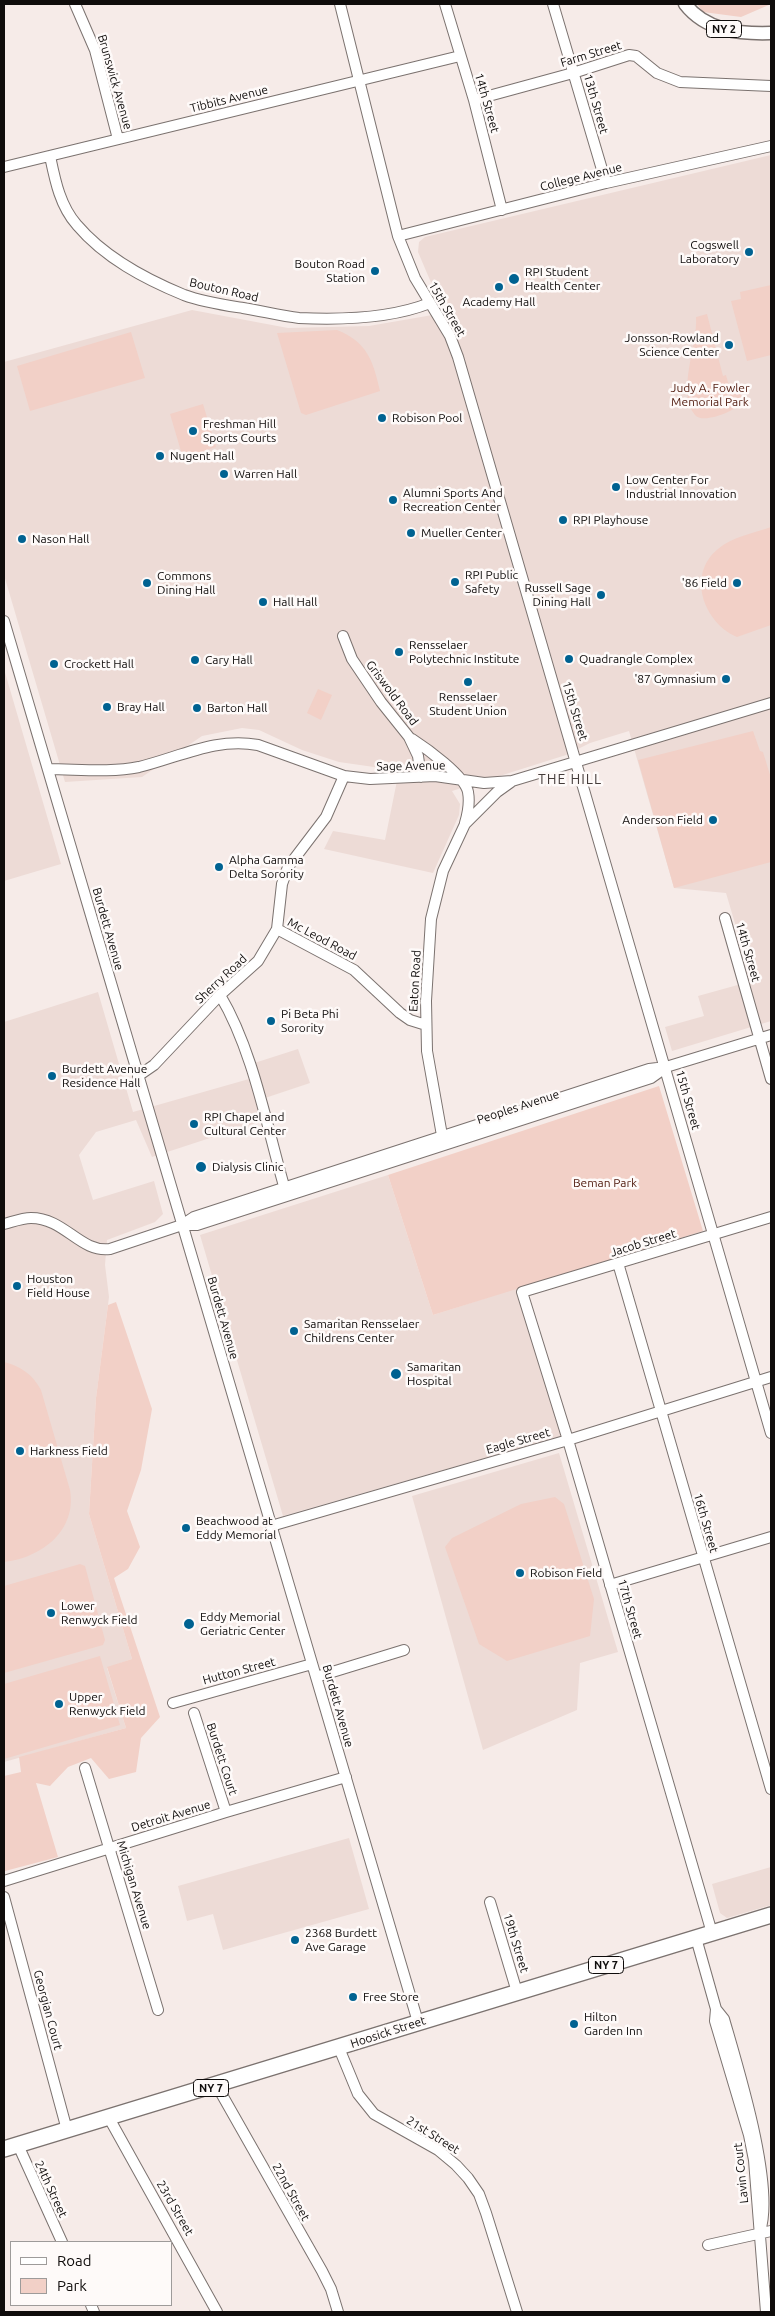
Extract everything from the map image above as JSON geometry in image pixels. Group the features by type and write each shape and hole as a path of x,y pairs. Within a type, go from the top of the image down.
{"highway":[{"name":"Hoosick Street","path":"11,2147 217,2086 418,2022 771,1915"}],"main road":[{"name":"NY 2","path":"685,4 714,26 733,32 771,33"}],"street":[{"name":"Brunswick Avenue","path":"75,4 95,50 118,139"},
{"name":"15th Street","path":"340,4 398,236 415,278 450,336 458,357 577,760 771,1433"},
{"name":"14th Street","path":"445,4 474,100 502,210"},
{"name":"13th Street","path":"553,4 606,184"},
{"name":"Farm Street","path":"474,100 573,73 629,55 636,56 657,73 680,82 771,86"},
{"name":"Tibbits Avenue","path":"4,167 460,56"},
{"name":"College Avenue","path":"398,236 606,184 771,146"},
{"name":"Bouton Road","path":"50,156 61,199 76,224 99,247 114,258 138,273 186,295 213,303 298,318 394,314 410,311 430,303"},
{"name":"Burdett Avenue","path":"4,620 418,2022"},
{"name":"Griswold Road","path":"343,636 352,659 377,696 409,736 462,780"},
{"name":"Sage Avenue","path":"48,769 138,767 198,749 234,742 258,745 344,776 370,779 435,776 484,783 512,781 771,703"},
{"name":"Griswold Road","path":"409,736 418,756 420,777"},
{"name":"Sherry Road","path":"138,1076 154,1065 220,995 258,961 277,929 282,884 288,867 326,817 344,776"},
{"name":"Eaton Road","path":"442,1140 427,1051 426,1025 431,920 443,871 466,824 469,810 468,791 462,780"},
{"name":"Eaton Road","path":"466,824 497,792 512,781"},
{"name":"14th Street","path":"725,918 771,1079"},
{"name":"Mc Leod Road","path":"277,929 354,970 400,1013 410,1020 426,1025"},
{"path":"220,995 230,1011 246,1052 286,1192"},
{"name":"Peoples Avenue","path":"4,1224 31,1218 49,1222 62,1227 88,1246 102,1250 182,1224 197,1225 286,1192 649,1069 666,1067 771,1034"},
{"name":"Jacob Street","path":"522,1292 771,1217"},
{"name":"16th Street","path":"618,1263 771,1789"},
{"name":"17th Street","path":"522,1292 568,1440 712,1933"},
{"name":"Eagle Street","path":"271,1526 568,1440 771,1377"},
{"path":"610,1585 771,1537"},
{"path":"316,1677 404,1650"},
{"name":"Hutton Street","path":"173,1703 312,1664"},
{"name":"Burdett Court","path":"194,1713 226,1812"},
{"name":"Michigan Avenue","path":"85,1768 158,2010"},
{"name":"Detroit Avenue","path":"4,1881 346,1777"},
{"name":"Georgian Court","path":"4,1897 67,2130"},
{"name":"19th Street","path":"490,1902 517,1992"},
{"name":"Lavin Court","path":"696,1938 716,2009 724,2018 754,2160 758,2234 766,2312"},
{"name":"21st Street","path":"339,2048 358,2094 374,2114 438,2150 468,2178 483,2207 517,2312"},
{"name":"Lavin Court","path":"738,2081 759,2142 771,2170"},
{"name":"22nd Street","path":"217,2086 322,2271 331,2289 338,2312"},
{"name":"23rd Street","path":"109,2118 218,2312"},
{"name":"Lavin Court","path":"758,2234 764,2222 767,2205 766,2185 759,2142"},
{"name":"24th Street","path":"11,2147 61,2241"},
{"path":"708,2244 771,2231"}],"shaded area":[{"name":"Rensselaer Polytechnic Institute","path":"771,155 771,1021 672,1051 665,1027 704,1016 698,996 752,981 726,893 674,888 629,731 590,743 566,755 452,791 460,804 459,815 433,873 324,849 333,831 385,840 400,766 381,768 339,762 302,750 259,730 242,728 202,736 142,777 65,782 4,575 4,362 192,310 288,328 369,326 444,313 418,252 419,242 425,237"},
{"path":"4,669 61,864 4,881"},
{"path":"98,992 133,1112 249,1079 245,1066 298,1049 310,1083 265,1098 271,1118 152,1157 136,1120 96,1132 79,1155 93,1200 154,1181 163,1214 155,1222 107,1240 105,1265 109,1297 96,1398 89,1514 132,1659 107,1668 126,1728 4,1762 4,1022"},
{"name":"Samaritan Hospital","path":"388,1175 433,1315 523,1286 569,1434 283,1516 200,1235"},
{"path":"559,1453 618,1652 580,1663 577,1710 483,1750 412,1496"},
{"path":"349,1838 369,1909 223,1950 213,1914 187,1921 178,1886"},
{"path":"771,1867 771,1905 727,1918 720,1913 712,1884"}],"green space":[{"path":"697,4 771,4 741,17 703,12"},
{"path":"771,285 771,355 747,361 731,301 741,299 740,292"},
{"name":"Judy A. Fowler Memorial Park","path":"707,314 723,376 726,375 729,386 738,384 743,402 734,409 720,415 699,418 695,415 690,405 687,394 687,381 696,328 696,317"},
{"path":"337,330 355,340 367,353 375,370 380,391 306,415 301,413 277,333"},
{"path":"131,332 145,378 30,411 17,366"},
{"name":"Freshman Hill Sports Courts","path":"203,404 216,447 183,458 170,414"},
{"name":"'86 Field","path":"771,527 771,625 737,637 725,630 708,610 701,585 703,572 708,560 724,545 736,538"},
{"path":"318,689 332,695 321,720 307,713"},
{"name":"Anderson Field","path":"753,731 760,751 763,752 771,778 771,862 674,888 638,760"},
{"name":"Beman Park","path":"659,1086 703,1231 433,1315 388,1175"},
{"path":"116,1302 152,1409 141,1470 127,1511 140,1547 128,1569 114,1578 160,1717 141,1738 136,1772 109,1779 91,1758 68,1767 50,1786 36,1783 58,1857 5,1871 4,1776 21,1772 19,1757 126,1728 107,1667 132,1659 89,1514 96,1398 108,1305"},
{"path":"4,1362 26,1372 41,1390 70,1490 71,1505 68,1518 54,1540 31,1555 4,1562"},
{"name":"Robison Field","path":"555,1497 564,1504 594,1599 590,1636 507,1661 479,1644 445,1547 452,1538 521,1504"},
{"name":"Lower Renwyck Field","path":"80,1564 85,1566 105,1640 103,1645 4,1673 4,1586"},
{"name":"Upper Renwyck Field","path":"100,1656 120,1725 4,1759 4,1684"}],"place":[{"name":"Cogswell Laboratory","path":"749,252"},
{"name":"Bouton Road Station","path":"375,271"},
{"name":"RPI Student Health Center","path":"514,279"},
{"name":"Academy Hall","path":"499,287"},
{"name":"Jonsson-Rowland Science Center","path":"729,345"},
{"name":"Robison Pool","path":"382,418"},
{"name":"Freshman Hill Sports Courts","path":"193,431"},
{"name":"Nugent Hall","path":"160,456"},
{"name":"Warren Hall","path":"224,474"},
{"name":"Low Center For Industrial Innovation","path":"616,487"},
{"name":"Alumni Sports And Recreation Center","path":"393,500"},
{"name":"RPI Playhouse","path":"563,520"},
{"name":"Mueller Center","path":"411,533"},
{"name":"Nason Hall","path":"22,539"},
{"name":"RPI Public Safety","path":"455,582"},
{"name":"Commons Dining Hall","path":"147,583"},
{"name":"'86 Field","path":"737,583"},
{"name":"Russell Sage Dining Hall","path":"601,595"},
{"name":"Hall Hall","path":"263,602"},
{"name":"Rensselaer Polytechnic Institute","path":"399,652"},
{"name":"Quadrangle Complex","path":"569,659"},
{"name":"Cary Hall","path":"195,660"},
{"name":"Crockett Hall","path":"54,664"},
{"name":"'87 Gymnasium","path":"726,679"},
{"name":"Rensselaer Student Union","path":"468,682"},
{"name":"Bray Hall","path":"107,707"},
{"name":"Barton Hall","path":"197,708"},
{"name":"Anderson Field","path":"713,820"},
{"name":"Alpha Gamma Delta Sorority","path":"219,867"},
{"name":"Pi Beta Phi Sorority","path":"271,1021"},
{"name":"Burdett Avenue Residence Hall","path":"52,1076"},
{"name":"RPI Chapel and Cultural Center","path":"194,1124"},
{"name":"Dialysis Clinic","path":"201,1167"},
{"name":"Houston Field House","path":"17,1286"},
{"name":"Samaritan Rensselaer Childrens Center","path":"294,1331"},
{"name":"Samaritan Hospital","path":"396,1374"},
{"name":"Harkness Field","path":"20,1451"},
{"name":"Beachwood at Eddy Memorial","path":"186,1528"},
{"name":"Robison Field","path":"520,1573"},
{"name":"Lower Renwyck Field","path":"51,1613"},
{"name":"Eddy Memorial Geriatric Center","path":"189,1624"},
{"name":"Upper Renwyck Field","path":"59,1704"},
{"name":"2368 Burdett Ave Garage","path":"295,1940"},
{"name":"Free Store","path":"353,1997"},
{"name":"Hilton Garden Inn","path":"574,2024"}],"district":[{"name":"THE HILL","path":"570,779"}]}
